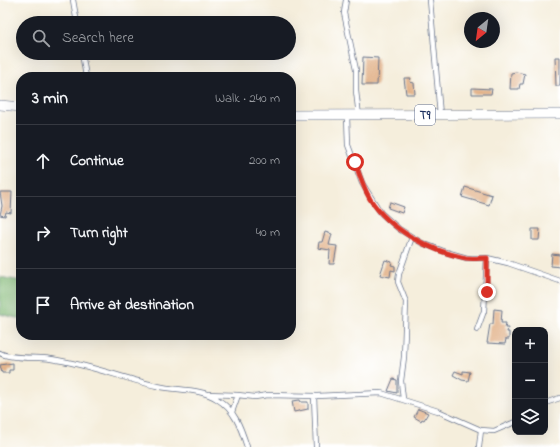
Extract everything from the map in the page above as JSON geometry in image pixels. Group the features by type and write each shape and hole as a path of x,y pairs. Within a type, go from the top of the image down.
{"highway":[{"path":"0,105 16,107"},
{"name":"T9","path":"296,115 560,114"}],"street":[{"path":"73,0 76,16"},
{"path":"346,0 344,13 356,70 356,91 359,116"},
{"path":"430,0 440,115"},
{"path":"83,60 85,72"},
{"path":"347,116 348,146 365,189 381,213 399,229 422,243 467,258 487,258 508,263 560,281"},
{"path":"403,399 401,381 404,357 406,302 398,282 399,274 412,237"},
{"path":"477,330 484,311 487,258"},
{"path":"0,352 2,356 35,357 74,362 153,385 203,394 216,399 232,412 248,447"},
{"path":"203,394 217,393 255,397 268,395 314,396 381,393 456,417 481,430 494,431 512,423"},
{"path":"232,412 238,395"},
{"path":"314,396 316,447"},
{"path":"548,402 560,398"},
{"path":"479,447 481,430"}],"green space":[{"path":"0,277 16,280 16,318 0,314"}],"building":[{"path":"363,57 378,58 377,85 362,85"},
{"path":"555,57 560,57 560,86 556,86"},
{"path":"516,72 525,74 523,84 520,84 519,89 510,89 511,73"},
{"path":"404,78 411,78 410,82 414,83 415,94 406,94"},
{"path":"472,88 492,89 491,94 472,94"},
{"path":"465,187 492,195 489,205 462,197"},
{"path":"0,192 12,192 11,213 6,212 5,216 0,215 2,206"},
{"path":"390,202 404,207 402,213 388,208"},
{"path":"532,229 540,229 539,240 532,240"},
{"path":"325,232 332,234 329,245 337,246 334,264 329,264 330,250 318,248 319,242 322,242"},
{"path":"552,254 560,255 560,267 551,266"},
{"path":"385,260 392,262 391,265 395,266 395,271 391,270 390,277 380,275"},
{"path":"494,309 502,310 501,323 506,323 505,328 508,328 507,332 509,332 509,339 506,339 505,344 487,343 490,324 493,324"},
{"path":"13,363 13,370 9,370 9,373 2,373 0,365"},
{"path":"455,371 463,374 463,371 470,372 468,381 462,380 453,375"},
{"path":"393,379 397,380 397,393 388,391"},
{"path":"300,400 301,402 308,402 308,409 294,412 292,401"},
{"path":"418,409 428,413 424,420 422,419 421,421 414,417"}],"route":[{"path":"355,162 362,183 371,200 381,213 399,229 422,243 446,252 467,258 487,258 487,292"}]}
